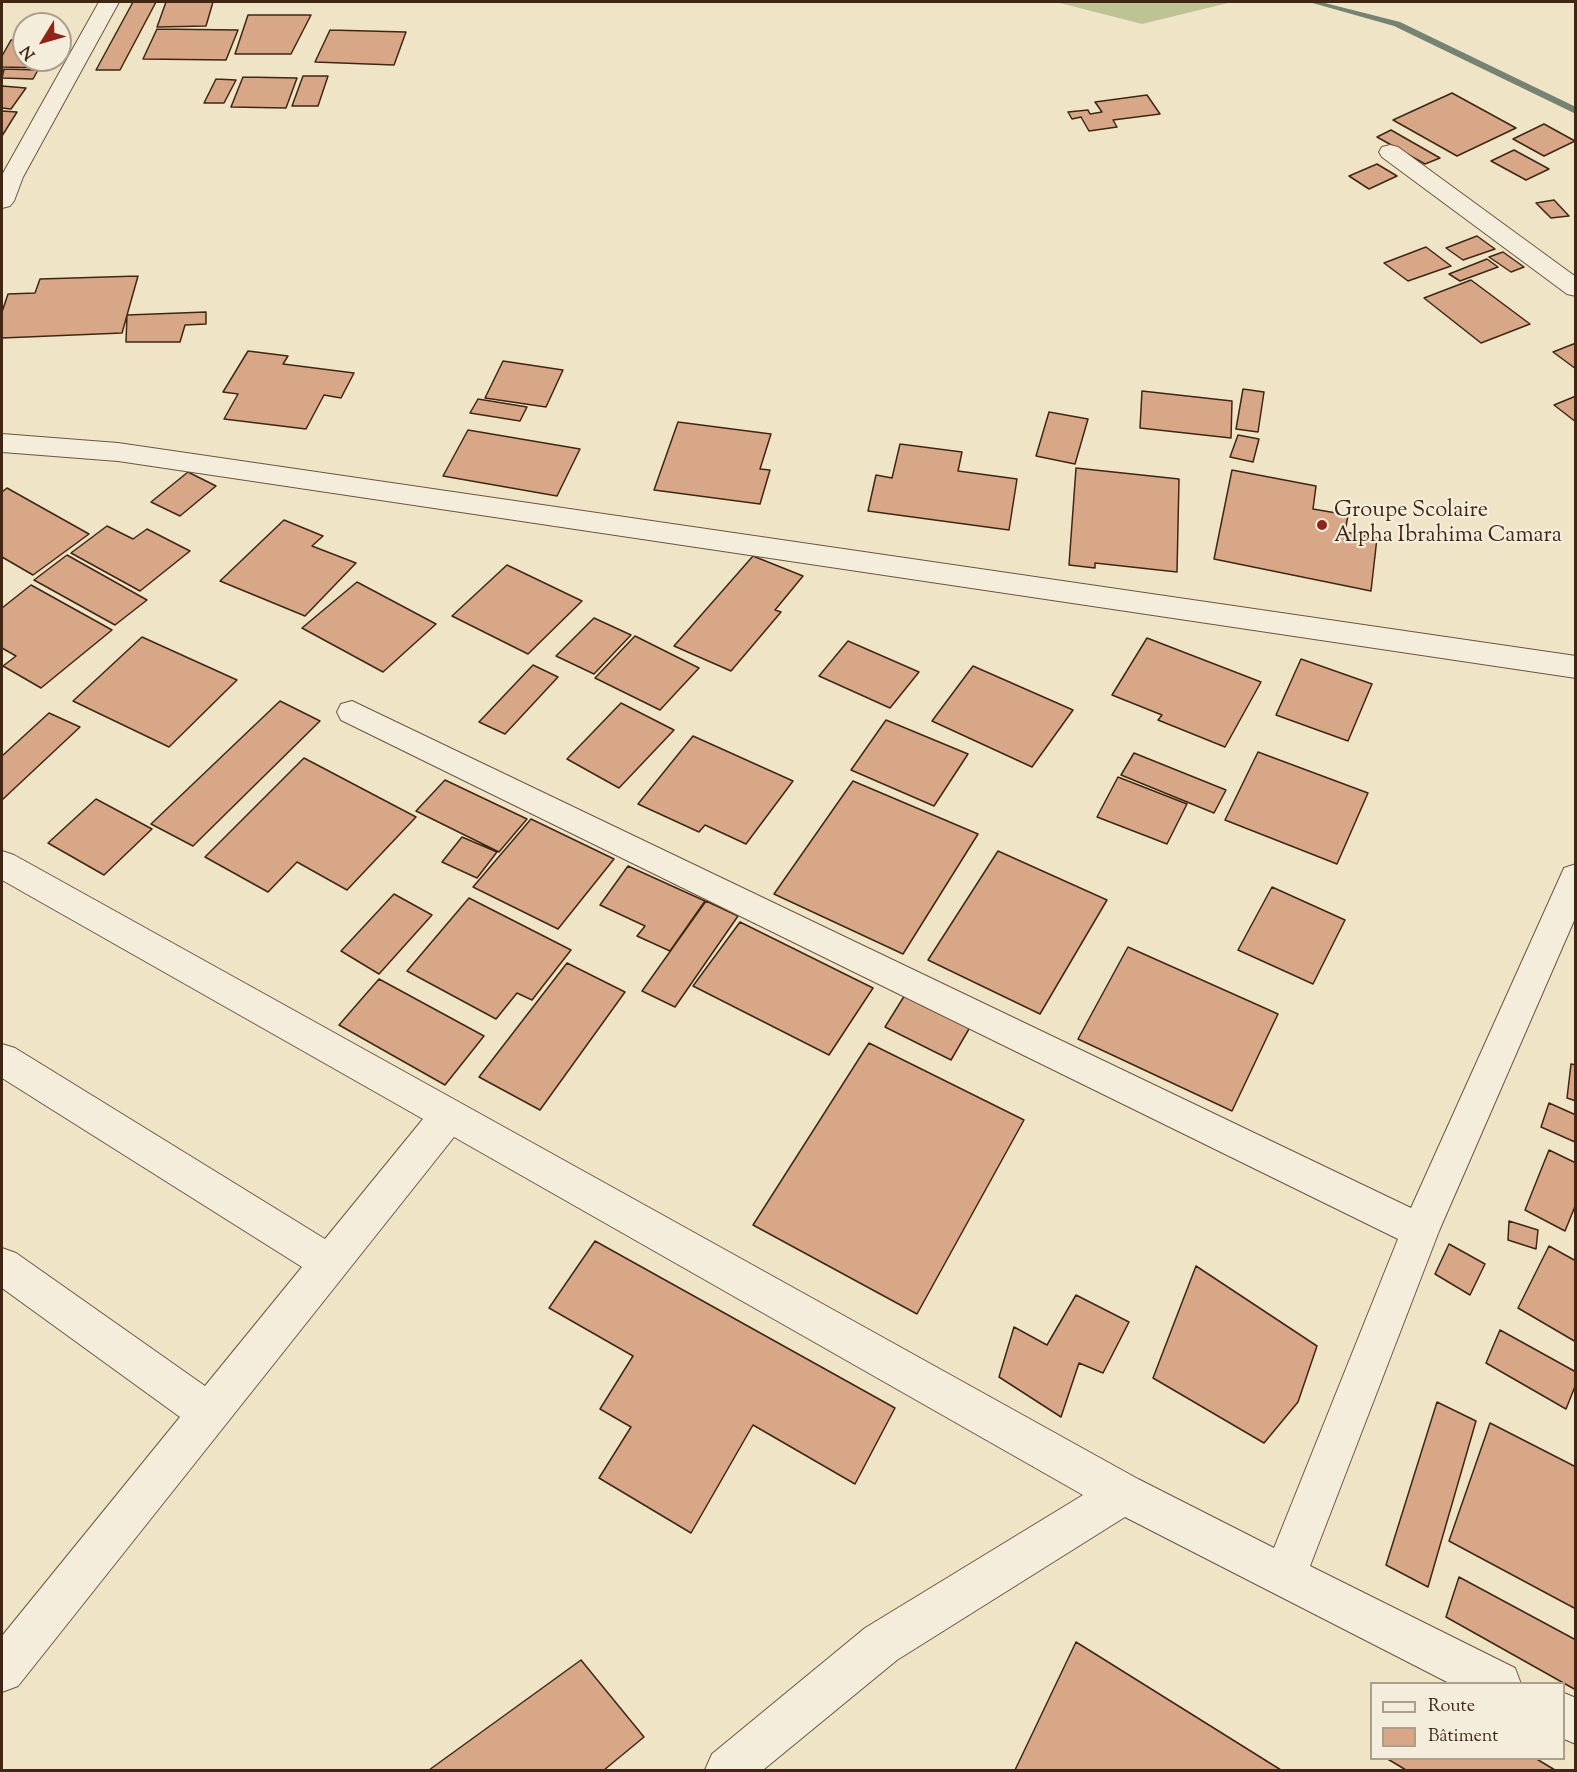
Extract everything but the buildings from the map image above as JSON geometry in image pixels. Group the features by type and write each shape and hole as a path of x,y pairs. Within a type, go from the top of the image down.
{"street":[{"path":"2,201 7,177 108,2"},
{"path":"1390,152 1575,289"},
{"path":"2,443 130,454 1575,667"},
{"path":"352,712 1420,1231"},
{"path":"2,864 1123,1494 1497,1682"},
{"path":"1285,1575 1420,1231 1575,877"},
{"path":"2,1059 328,1263"},
{"path":"2,1670 448,1116"},
{"path":"2,1266 209,1413"},
{"path":"728,1770 881,1644 1123,1494"}],"green space":[{"path":"1056,2 1232,2 1142,24"}],"waterway":[{"path":"1313,2 1397,24 1576,111"}],"place":[{"name":"Groupe Scolaire Alpha Ibrahima Camara","path":"1322,525"}]}
